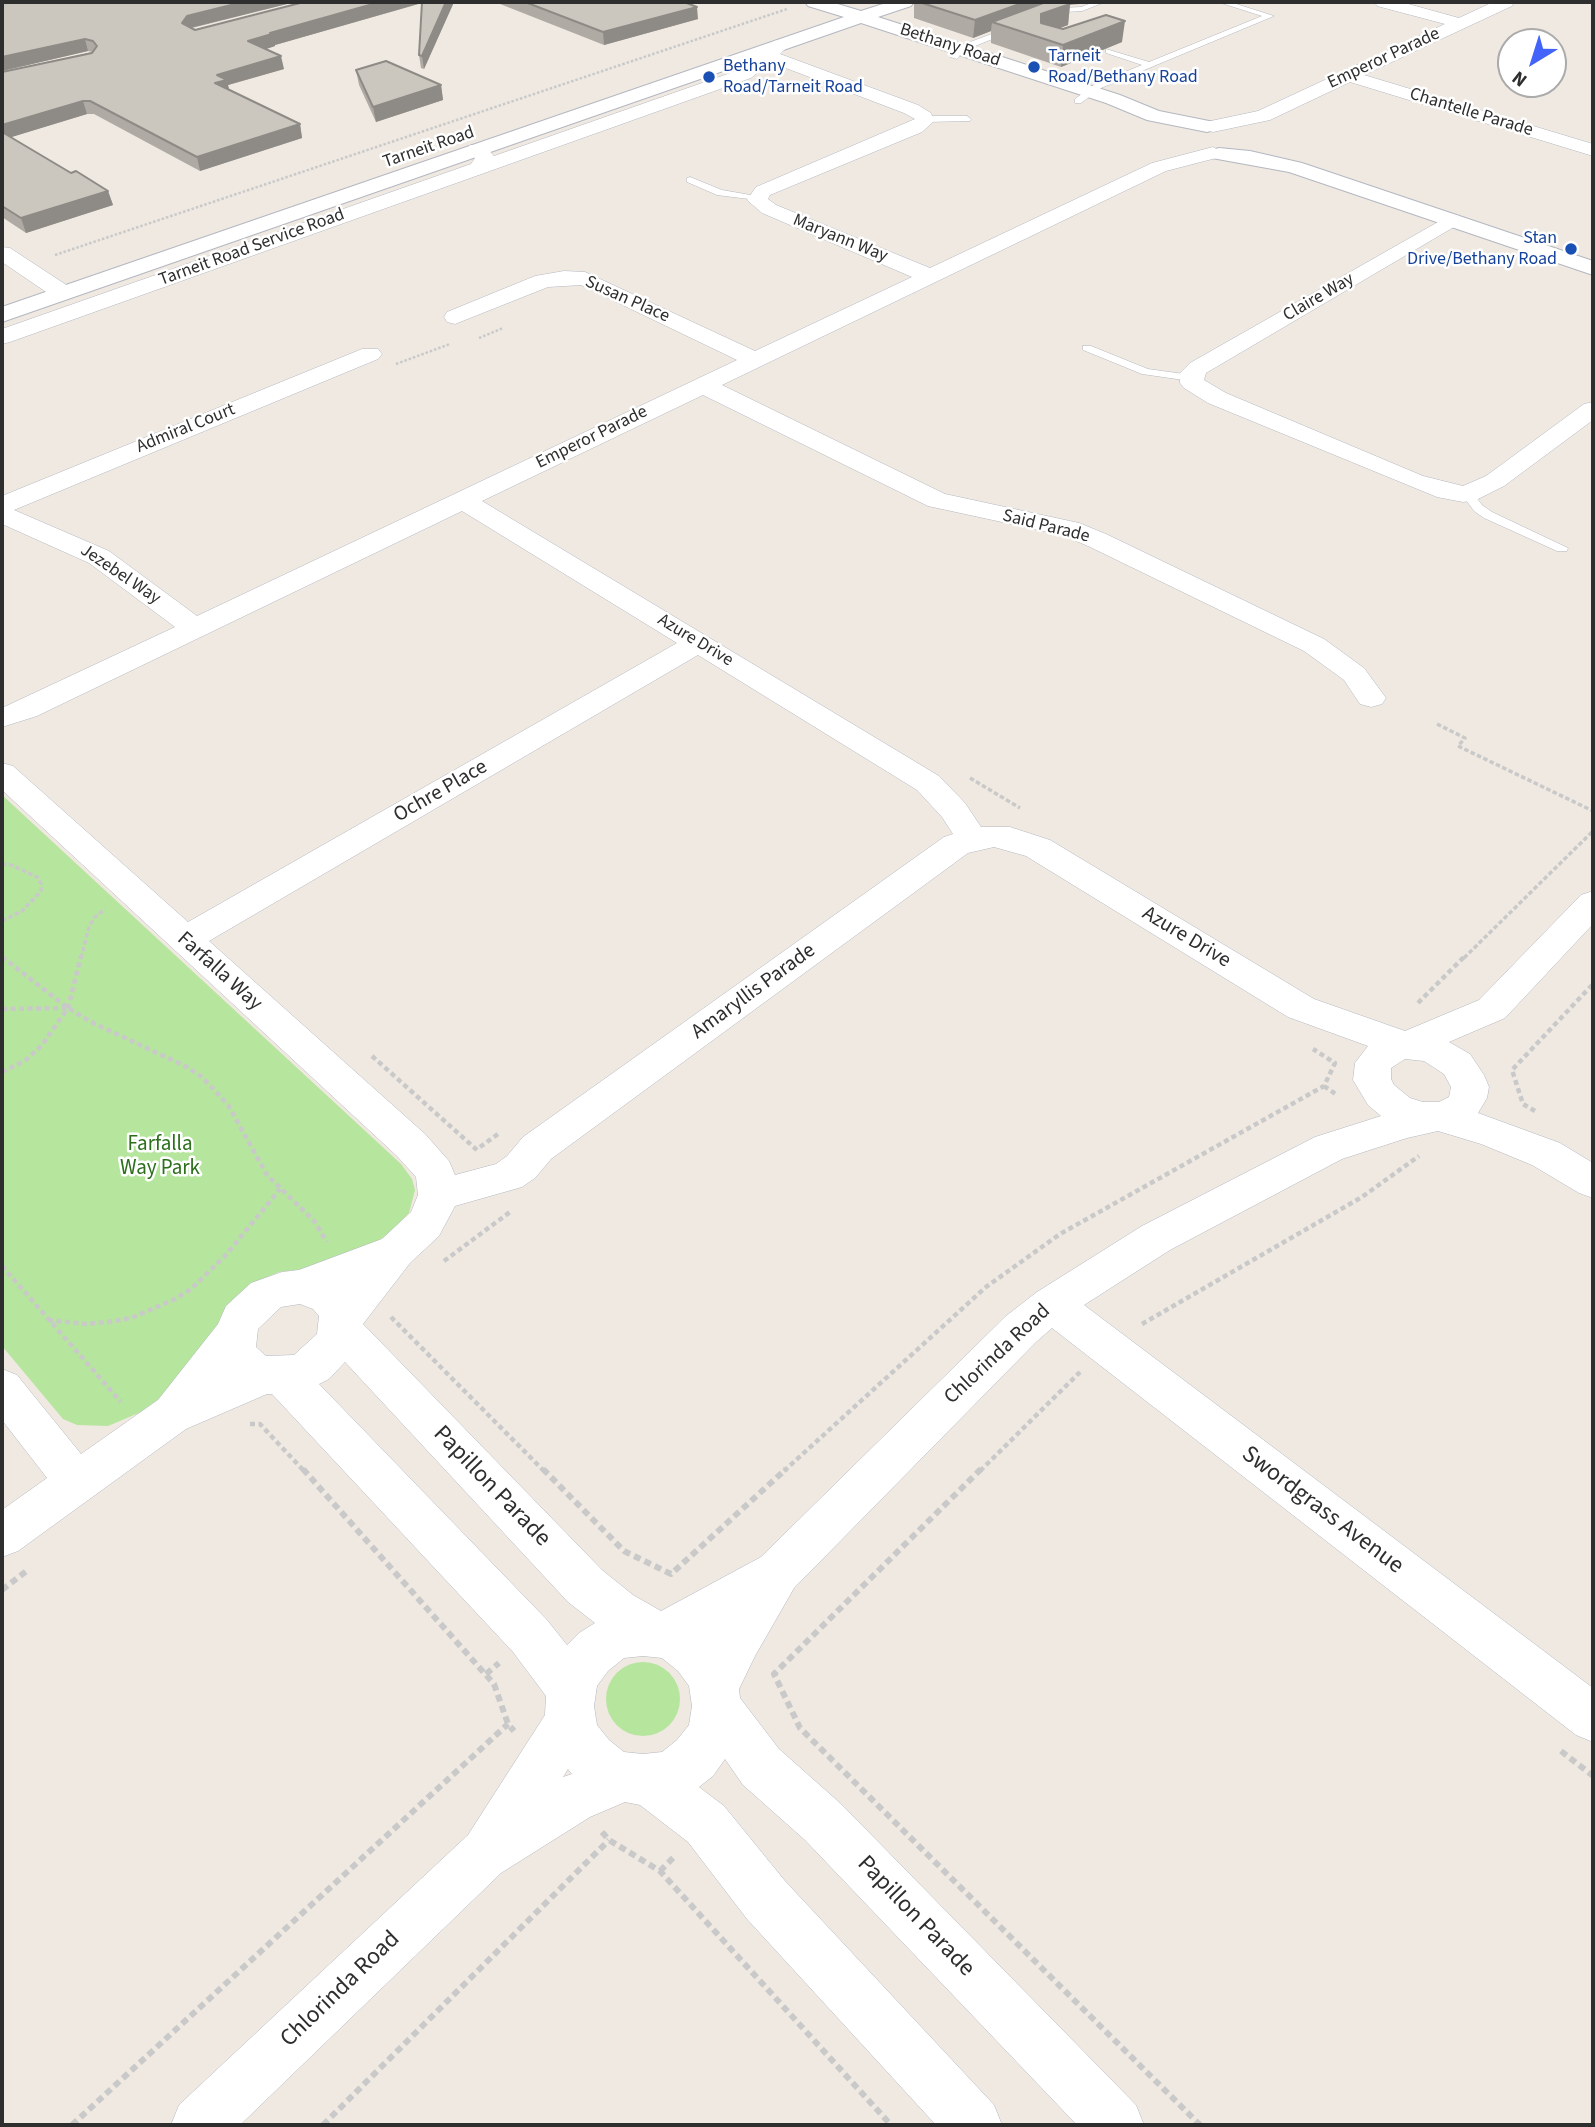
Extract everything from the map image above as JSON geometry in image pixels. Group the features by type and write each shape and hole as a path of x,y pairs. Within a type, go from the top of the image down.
{"main road":[{"name":"Tarneit Road","path":"2,294 841,10 905,2"},
{"name":"Bethany Road","path":"791,5 841,10 957,53 1089,96 1165,119 1238,131 1248,140"},
{"name":"Tarneit Road","path":"2,315 478,158 770,54 841,10"},
{"name":"Bethany Road","path":"1089,96 1180,143 1216,154"},
{"path":"1180,143 1177,134 1181,131 1210,126"},
{"path":"1216,154 1237,151 1248,145 1248,140 1295,167"},
{"path":"236,214 312,195 446,149 463,146 478,158"},
{"path":"1216,154 1250,157 1295,167 1593,268"}],"street":[{"path":"1382,2 1459,23"},
{"name":"Emperor Parade","path":"1210,126 1263,116 1506,2"},
{"name":"Maryann Way","path":"770,54 911,109 925,119 915,128 772,187 757,197 760,204 929,276"},
{"name":"Chantelle Parade","path":"1348,76 1593,150"},
{"name":"Emperor Parade","path":"1248,140 1251,128 1263,116"},
{"name":"Emperor Parade","path":"1159,167 1180,143"},
{"name":"Emperor Parade","path":"2,732 14,713 929,276 1159,167 1216,154"},
{"name":"Tarneit Road Service Road","path":"2,337 478,158"},
{"name":"Claire Way","path":"1191,378 1198,368 1451,220"},
{"path":"2,253 63,293"},
{"name":"Susan Place","path":"455,317 543,281 585,279 755,360"},
{"name":"Admiral Court","path":"2,505 370,354"},
{"path":"1191,378 1200,390 1217,398 1446,492 1476,492 1593,409"},
{"name":"Said Parade","path":"702,385 937,500 1070,529 1097,540 1314,645 1354,674 1371,698"},
{"name":"Azure Drive","path":"463,500 928,783 983,837 1022,841 1038,848 1301,1008 1406,1045"},
{"name":"Jezebel Way","path":"2,514 99,557 195,628"},
{"name":"Ochre Place","path":"184,940 698,643"},
{"name":"Farfalla Way","path":"2,773 411,1145 436,1183"},
{"name":"Amaryllis Parade","path":"436,1183 508,1176 521,1167 537,1148 956,845 983,837"},
{"path":"1433,1129 1462,1107 1469,1095 1467,1077 1492,1009 1593,903"},
{"name":"Azure Drive","path":"1301,1008 1372,1079"},
{"path":"1492,1009 1406,1045 1389,1049 1379,1055 1372,1066 1372,1079 1381,1095 1397,1108 1412,1114 1433,1129 1546,1136"},
{"path":"1406,1045 1427,1047 1446,1055 1467,1077 1546,1136 1593,1182"},
{"name":"Chlorinda Road","path":"1329,1148 1349,1121 1372,1079"},
{"name":"Chlorinda Road","path":"716,1697 738,1639 778,1572 1021,1329 1052,1304 1156,1238 1329,1148 1407,1123 1433,1129"},
{"path":"160,1423 236,1333 247,1312 267,1295 282,1289 300,1287 315,1290 328,1297 337,1308 347,1303 425,1224 434,1211 436,1183"},
{"path":"2,1536 160,1423 274,1375 299,1373 314,1366 331,1349 347,1303"},
{"name":"Papillon Parade","path":"347,1303 585,1586 616,1611 659,1633"},
{"name":"Swordgrass Avenue","path":"1052,1304 1593,1718"},
{"path":"236,1333 235,1347 241,1360 251,1369 274,1375 530,1636 571,1705"},
{"path":"2,1388 78,1482"},
{"name":"Chlorinda Road","path":"659,1633 778,1572"},
{"path":"635,1778 669,1773 687,1762 702,1747 712,1727 716,1697 709,1669 698,1653 683,1641 659,1633 632,1633 611,1640 594,1653 581,1670 571,1705 575,1741 586,1757 603,1770 635,1778 706,1824 766,1900 974,2125"},
{"name":"Papillon Parade","path":"716,1697 761,1767 823,1822 1116,2125"},
{"name":"Chlorinda Road","path":"199,2125 484,1855 557,1781 571,1705"},
{"name":"Chlorinda Road","path":"557,1781 635,1778"}],"lane":[{"path":"1053,2 1079,9 1090,16"},
{"path":"1041,18 1101,2"},
{"path":"1089,96 1110,90 1117,79 1270,16 1222,2"},
{"path":"957,53 1018,27"},
{"path":"1109,51 1149,65"},
{"name":"Maryann Way","path":"925,119 967,119"},
{"name":"Maryann Way","path":"690,180 720,193 757,197"},
{"path":"1087,348 1146,372 1191,378"},
{"path":"1468,493 1478,508 1488,515 1562,548"}],"path":[{"path":"54,255 791,5"},
{"path":"476,339 510,325"},
{"path":"392,366 440,345 462,341"},
{"path":"1437,724 1465,738 1458,746 1593,811"},
{"path":"969,778 1029,813"},
{"path":"1415,1007 1593,831"},
{"path":"2,864 11,865 37,877 41,884 41,891 22,911 2,921"},
{"path":"2,1072 26,1060 42,1045 68,1008 93,918 133,893"},
{"path":"2,957 68,1008 202,1077 228,1105 267,1175 321,1230 347,1303 624,1550 671,1574 986,1287 1060,1234 1324,1086 1335,1063 1312,1048"},
{"path":"1546,1136 1523,1104 1513,1070 1593,984"},
{"path":"2,1009 68,1008"},
{"path":"1199,2125 800,1728 774,1674 1077,1374 1108,1348 1142,1324 1362,1197 1433,1129"},
{"path":"48,1320 86,1324 108,1322 143,1314 175,1299 191,1289 225,1256 280,1189"},
{"path":"2,1266 48,1320 160,1423"},
{"path":"239,1424 260,1424 288,1453 494,1684 508,1724 609,1840 660,1871 891,2125"},
{"path":"2,1590 35,1566"},
{"path":"72,2125 508,1724"},
{"path":"323,2125 609,1840"}],"green space":[{"name":"Farfalla Way Park","path":"2,795 401,1164 412,1179 415,1190 409,1213 387,1235 369,1246 304,1269 279,1272 258,1281 176,1386 141,1412 108,1426 77,1425 63,1419 2,1346"},
{"path":"643,1662 664,1668 674,1678 680,1699 674,1720 664,1730 643,1736 622,1730 612,1720 606,1699 612,1678 622,1668"}],"building":[{"path":"2,2 243,2 187,16 182,23 195,30 304,2 380,2 248,41 281,56 217,75 227,80 215,83 300,124 197,157 90,101 2,125 2,72 92,53 97,46 93,41 85,39 2,57"},
{"path":"422,2 446,2 422,56 419,55"},
{"path":"525,2 684,2 697,7 603,32"},
{"path":"919,2 1025,2 975,20"},
{"path":"1046,2 1070,4 1041,14 1041,23 1063,29 1106,15 1125,21 1063,45 992,22"},
{"path":"386,61 441,85 373,107 356,70"},
{"path":"2,132 71,173 76,171 108,191 21,218 2,206"}],"place":[{"name":"Tarneit Road/Bethany Road","path":"1034,67"},
{"name":"Bethany Road/Tarneit Road","path":"709,77"},
{"name":"Stan Drive/Bethany Road","path":"1571,249"}]}
